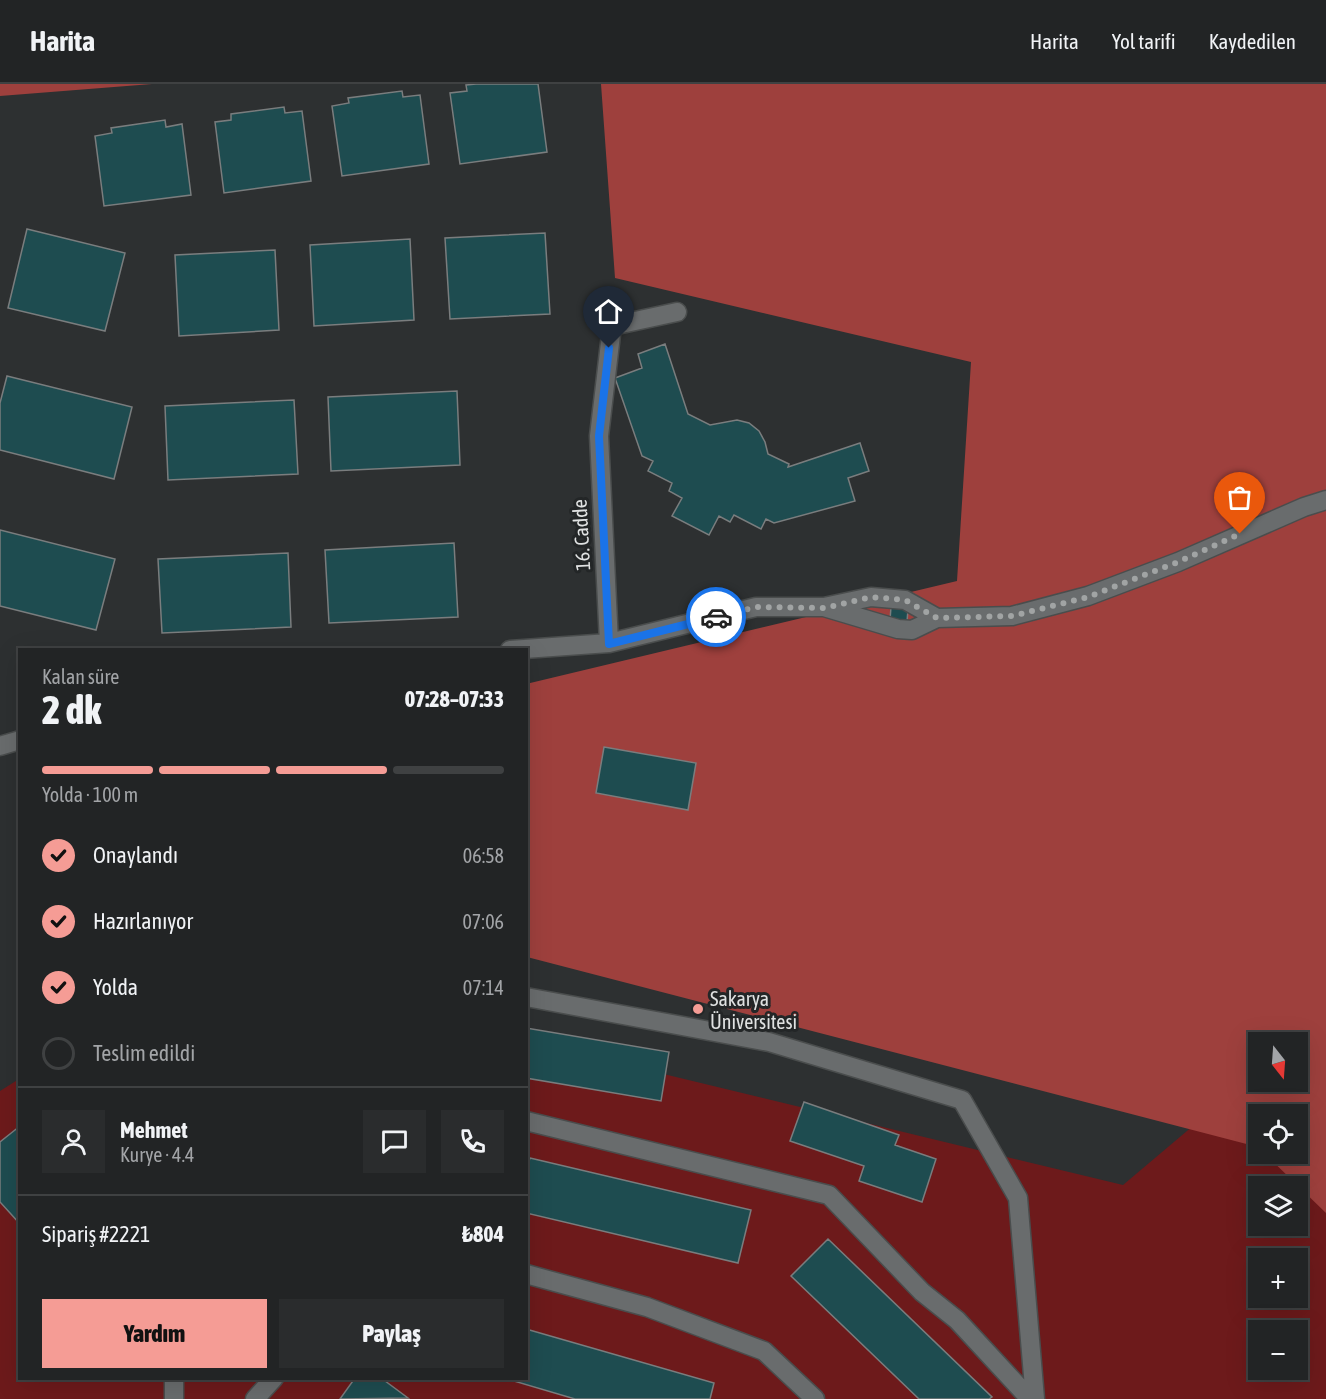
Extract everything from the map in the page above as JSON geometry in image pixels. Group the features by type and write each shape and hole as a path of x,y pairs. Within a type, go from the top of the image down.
{"street":[{"name":"16. Cadde","path":"609,644 599,436 612,326 677,312"},
{"path":"825,608 897,629 912,630 937,618 1012,616 1088,597 1178,562 1304,507 1326,500"},
{"path":"528,649 609,644 756,607 825,608 871,597 905,600 937,618"},
{"path":"0,746 18,742"},
{"path":"528,996 769,1042 962,1100 1018,1198 1035,1399"},
{"path":"528,1121 830,1195 922,1292 957,1320 1030,1399"},
{"path":"528,1275 647,1307 764,1351 815,1399"},
{"path":"174,1380 174,1399"},
{"path":"255,1399 272,1380"}],"shaded area":[{"path":"0,84 152,84 0,96"},
{"path":"601,84 1326,84 1326,1213 1308,1196 1308,1176 1288,1176 1275,1164 1308,1164 1308,1104 1248,1104 1248,1144 528,957 528,684 957,581 971,362 615,278"},
{"name":"Sakarya Üniversitesi","path":"1326,1014 1326,1399 0,1399 0,1091 18,1080 18,1380 528,1380 528,1041 1123,1185 1248,1079 1248,1092 1308,1092 1308,1032"}],"building":[{"path":"538,84 547,152 460,164 450,93 467,91 466,85"},
{"path":"402,91 403,97 420,95 429,164 342,176 332,106 349,103 348,98"},
{"path":"284,107 285,113 302,111 311,181 224,193 215,122 231,120 231,114"},
{"path":"165,120 166,127 182,124 191,195 104,206 95,136 112,133 111,128"},
{"path":"27,229 125,253 105,331 8,308"},
{"path":"545,233 550,314 450,319 445,238"},
{"path":"410,239 414,320 314,326 310,245"},
{"path":"275,250 279,330 179,336 175,255"},
{"path":"665,344 688,414 710,425 737,420 749,423 759,431 768,454 789,464 788,467 860,443 869,471 848,478 855,501 774,523 766,519 761,529 734,515 730,522 719,516 709,535 672,516 682,498 669,491 672,483 648,471 653,461 642,456 615,378 642,368 638,354"},
{"path":"7,376 132,407 114,479 0,450 0,403"},
{"path":"457,391 460,465 331,471 328,397"},
{"path":"294,400 298,474 168,480 165,406"},
{"path":"0,530 115,559 96,630 0,606"},
{"path":"454,543 458,617 329,623 325,550"},
{"path":"288,553 291,627 162,633 158,559"},
{"path":"891,607 908,609 907,622 890,620"},
{"path":"604,747 696,763 688,810 596,793"},
{"path":"528,1028 669,1052 661,1101 528,1078"},
{"path":"804,1102 899,1135 895,1145 936,1159 922,1202 859,1181 864,1166 790,1141"},
{"path":"18,1128 18,1222 0,1202 0,1142"},
{"path":"530,1158 751,1210 738,1263 528,1213"},
{"path":"828,1239 992,1397 989,1399 919,1399 791,1276"},
{"path":"528,1330 714,1383 710,1399 575,1399 511,1380 528,1380"},
{"path":"354,1380 384,1380 408,1398 340,1399"}],"way so far":[{"path":"716,617 756,607 825,608 871,597 905,600 937,618 1012,616 1088,597 1178,562 1240,534"}],"place":[{"name":"Sakarya Üniversitesi","path":"698,1009"}],"route":[{"path":"609,348 599,436 609,644 716,617"}]}
